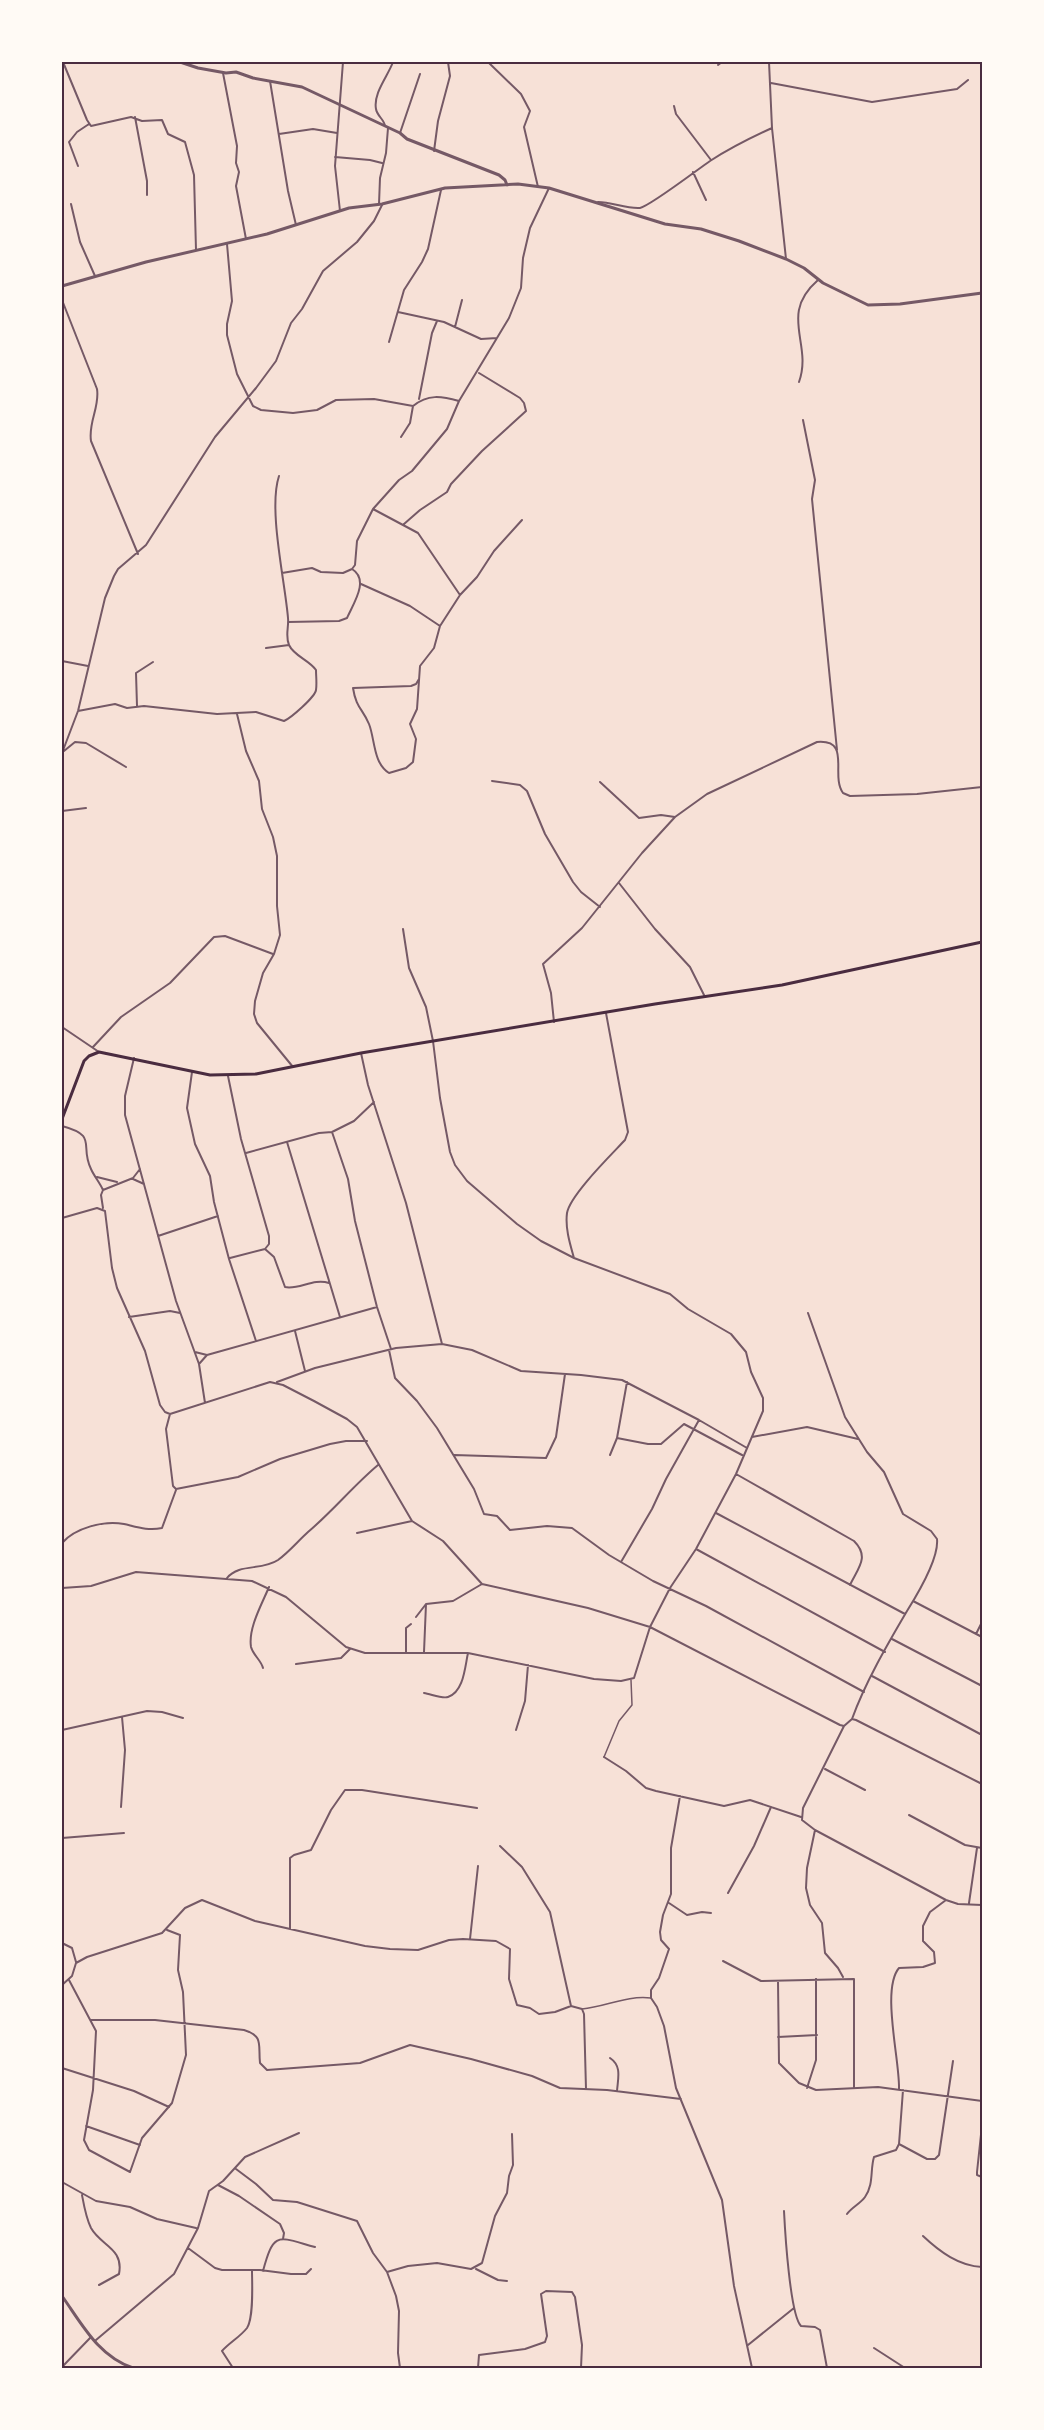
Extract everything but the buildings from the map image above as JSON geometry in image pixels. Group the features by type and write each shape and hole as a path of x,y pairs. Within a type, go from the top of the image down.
{"main road":[{"path":"62,1119 84,1061 99,1052 192,1072 228,1076 782,985 982,942"}],"street":[{"path":"63,62 89,124 94,126 126,117 135,117 142,121 162,120 168,135 184,142 194,175 196,250"},
{"path":"180,62 223,73 236,72 245,76 302,87 400,133 407,139 499,175 506,180 507,185"},
{"path":"340,211 335,183 335,157 344,62"},
{"path":"62,753 78,711 110,584 118,569 138,554 215,437 276,361 291,323 302,309 323,271 357,242 374,221 380,204 387,127 376,105 381,85 393,62"},
{"path":"434,151 438,121 450,76 448,62"},
{"path":"488,62 524,98 530,111 524,127 538,187"},
{"path":"718,65 722,62"},
{"path":"769,62 772,128 786,259"},
{"path":"223,73 237,146 236,163 239,172 236,186 246,239"},
{"path":"400,133 420,74"},
{"path":"771,83 872,102 957,89 968,80"},
{"path":"270,81 296,225"},
{"path":"674,106 676,114 711,160"},
{"path":"135,117 147,181 147,195"},
{"path":"78,166 69,142 76,132 89,124"},
{"path":"598,202 612,202 633,208 647,206 711,160 772,128"},
{"path":"279,134 313,129 337,133"},
{"path":"335,157 370,160 382,164"},
{"path":"693,172 706,200"},
{"path":"62,286 246,239 340,211 441,190 507,185 549,188 665,224 701,229 786,259 804,268 818,280 868,305 900,304 982,293"},
{"path":"352,569 357,541 373,509 399,480 412,471 447,429 459,401 509,318 521,288 523,258 530,228 549,188"},
{"path":"389,342 404,290 423,262 428,249 441,190"},
{"path":"71,204 80,242 95,276"},
{"path":"227,244 232,301 226,328 237,374 248,398 256,408 293,412 316,410 336,400 374,399 413,406"},
{"path":"799,382 802,370 798,308 807,290 818,280"},
{"path":"62,300 97,389 97,403 90,423 91,441 138,554"},
{"path":"455,327 462,300"},
{"path":"398,312 437,321 481,339 497,338"},
{"path":"419,400 432,333 437,321"},
{"path":"404,524 449,490 451,484 490,443 526,411 520,398 478,372"},
{"path":"401,437 410,423 413,406 419,400 438,396 459,401"},
{"path":"803,420 815,480 812,500 839,786 850,796 917,794 982,788"},
{"path":"78,711 115,704 127,708 137,706 206,714 256,712 284,721 315,693 315,667 293,651 287,635 288,622 277,503 279,476"},
{"path":"373,509 404,524 423,537 460,595"},
{"path":"419,679 411,686 353,688 355,703 369,722 378,757 383,768 389,773 406,768 413,762 416,739 410,724 417,710 420,666 434,648 440,626 460,595 477,577 494,551 522,520"},
{"path":"282,573 312,568 321,572 343,573 352,569"},
{"path":"288,622 344,620 361,584 358,574 352,569"},
{"path":"361,584 410,606 440,626"},
{"path":"266,648 289,645"},
{"path":"62,661 88,666"},
{"path":"137,706 136,673 153,662"},
{"path":"237,713 246,751 259,781 262,809 276,845 280,934 274,954 263,973 254,1014 257,1023 293,1067"},
{"path":"62,753 75,742 86,743 126,767"},
{"path":"554,1022 551,993 543,964 573,937 600,907 658,833 675,817 707,794 817,742 832,744 837,750"},
{"path":"492,781 520,785 527,791 545,834 573,882 581,892 600,907"},
{"path":"600,782 639,818 661,815 675,817"},
{"path":"62,811 86,808"},
{"path":"619,883 655,929 690,967 705,997"},
{"path":"403,929 409,968 426,1007 447,1137 455,1165 467,1181 517,1224 541,1241 574,1258 670,1294 688,1309 730,1334 746,1352 751,1372 763,1398 763,1411 736,1474 696,1549 669,1588 650,1627 636,1672 631,1680 632,1705 619,1721 604,1757 626,1771 646,1788 724,1806 745,1800 801,1817 815,1830 946,1900 958,1904 982,1905"},
{"path":"93,1047 121,1017 170,983 209,939 225,936 274,954"},
{"path":"574,1258 567,1225 569,1207 587,1182 625,1140 628,1132 606,1013"},
{"path":"62,1027 99,1052"},
{"path":"361,1053 406,1203 442,1344"},
{"path":"134,1058 124,1104 125,1115 180,1313 199,1364 205,1402"},
{"path":"192,1072 187,1108 199,1155 210,1176 229,1258 256,1341"},
{"path":"228,1076 241,1139 270,1240 266,1249"},
{"path":"246,1153 319,1133 332,1132 354,1121 374,1102"},
{"path":"62,1126 82,1133 91,1168 104,1190"},
{"path":"332,1132 348,1179 355,1221 390,1350 395,1378 427,1413 477,1495 484,1514 496,1516 510,1530 547,1526 572,1528 621,1562 864,1692"},
{"path":"287,1142 340,1318"},
{"path":"140,1169 133,1178 104,1190 101,1195 108,1226 112,1268 129,1317 145,1351 160,1405 170,1414"},
{"path":"97,1177 119,1183"},
{"path":"133,1178 144,1184"},
{"path":"62,1218 97,1208 103,1209"},
{"path":"158,1236 218,1216"},
{"path":"229,1258 266,1249"},
{"path":"266,1249 274,1257 282,1284 286,1288 316,1281 329,1283"},
{"path":"194,1352 207,1355 377,1307"},
{"path":"129,1317 170,1311 180,1313"},
{"path":"801,1817 803,1808 844,1726 852,1719 913,1601 935,1554 937,1539 931,1531 903,1514 884,1472 858,1439 835,1393 808,1313"},
{"path":"295,1331 305,1371"},
{"path":"170,1414 270,1382 277,1382 305,1371 415,1345 442,1344 472,1350 521,1371 611,1378 627,1382 747,1448"},
{"path":"199,1364 207,1355"},
{"path":"454,1455 546,1458 556,1437 565,1374"},
{"path":"277,1382 347,1419 366,1441 412,1521 443,1541 482,1584 588,1608 650,1627 844,1726"},
{"path":"609,1455 618,1438 627,1382"},
{"path":"170,1414 166,1429 173,1486 176,1489"},
{"path":"621,1562 699,1420"},
{"path":"618,1438 661,1444 682,1424 694,1428 744,1456"},
{"path":"752,1437 807,1427 858,1439"},
{"path":"176,1489 238,1477 280,1459 338,1442 366,1441"},
{"path":"227,1578 235,1570 262,1566 278,1560 319,1524 359,1481 378,1465"},
{"path":"736,1474 854,1541 862,1551 863,1558 850,1585"},
{"path":"62,1543 84,1529 107,1523 126,1524 137,1528 162,1527 176,1489"},
{"path":"716,1512 905,1614"},
{"path":"357,1533 412,1521"},
{"path":"696,1549 885,1652"},
{"path":"62,1588 91,1586 136,1572 252,1581 269,1587 292,1602 350,1649 372,1654 468,1653 603,1680 631,1680"},
{"path":"416,1617 426,1604 448,1603 482,1584"},
{"path":"263,1668 251,1644 256,1619 269,1587"},
{"path":"913,1601 982,1637"},
{"path":"424,1652 426,1604"},
{"path":"976,1634 982,1622"},
{"path":"406,1653 406,1628 411,1624"},
{"path":"892,1639 982,1686"},
{"path":"296,1664 341,1658 350,1649"},
{"path":"424,1693 451,1696 462,1682 468,1653"},
{"path":"516,1730 525,1701 528,1665"},
{"path":"872,1677 982,1735"},
{"path":"62,1730 154,1712 183,1718"},
{"path":"121,1807 125,1750 122,1717"},
{"path":"852,1719 982,1784"},
{"path":"824,1769 866,1790"},
{"path":"290,1929 290,1858 311,1850 331,1810 345,1790 362,1790 477,1808"},
{"path":"680,1796 671,1848 672,1886 659,1936 667,1945 668,1953 659,1978 651,1990 651,1998 664,2026 676,2088 722,2200 729,2258 752,2368"},
{"path":"728,1893 754,1846 771,1807"},
{"path":"909,1815 965,1845 982,1848"},
{"path":"815,1830 807,1868 806,1888 810,1905 822,1923 825,1953 841,1971 843,1978"},
{"path":"62,1838 124,1833"},
{"path":"500,1845 522,1867 550,1912 571,2006"},
{"path":"969,1903 977,1848"},
{"path":"470,1939 478,1866"},
{"path":"76,1963 87,1957 166,1930 185,1908 201,1900 255,1922 341,1942 390,1949 418,1950 449,1940 496,1941 510,1948 510,1984 519,2007 530,2008 539,2014 571,2006 582,2009 639,1996 651,1998"},
{"path":"898,2089 892,2007 895,1973 899,1968 923,1967 935,1963 934,1952 923,1941 922,1933 928,1915 946,1900"},
{"path":"669,1903 687,1915 711,1913"},
{"path":"69,1980 96,2031 93,2090 84,2140 89,2150 126,2172 132,2169 144,2134 175,2098 186,2055 183,1992 178,1970 180,1935 166,1930"},
{"path":"62,1943 72,1948 76,1956 76,1963 69,1980 62,1985"},
{"path":"723,1961 754,1979 778,1981 852,1978 855,1983 854,2088"},
{"path":"807,2088 815,2066 816,1979"},
{"path":"778,1981 778,2059 781,2066 807,2088 822,2091 878,2087 982,2101"},
{"path":"582,2009 586,2089"},
{"path":"91,2020 136,2019 185,2023 255,2034 258,2038 260,2063 267,2070 360,2063 406,2045 471,2059 532,2076 560,2088 617,2091 681,2099"},
{"path":"778,2037 817,2035"},
{"path":"610,2058 618,2063 617,2091"},
{"path":"899,2144 927,2159 932,2160 937,2157 953,2061"},
{"path":"62,2068 134,2091 169,2107"},
{"path":"847,2214 864,2199 868,2192 873,2177 874,2157 896,2150 899,2144 903,2090"},
{"path":"982,2125 977,2175 982,2177"},
{"path":"86,2126 140,2145"},
{"path":"94,2342 174,2274 198,2228 206,2195 245,2157 299,2133"},
{"path":"476,2269 484,2260 491,2226 507,2193 508,2176 513,2159 512,2134"},
{"path":"235,2169 273,2200 297,2202 323,2208 357,2221 373,2253 387,2272 399,2311 400,2368"},
{"path":"62,2182 96,2201 130,2207 157,2218 198,2228"},
{"path":"218,2185 280,2224 284,2233 283,2239"},
{"path":"81,2193 90,2225 100,2238 114,2248 118,2258 119,2274 99,2285"},
{"path":"784,2211 795,2307 800,2325 815,2326 820,2330 827,2368"},
{"path":"923,2236 933,2246 958,2262 968,2266 982,2267"},
{"path":"263,2271 270,2246 276,2240 283,2239 315,2247"},
{"path":"188,2248 215,2268 222,2270 291,2274 306,2274 311,2270"},
{"path":"387,2272 408,2266 436,2263 468,2270 476,2269 498,2280 507,2281"},
{"path":"233,2368 222,2351 241,2334 250,2322 252,2270"},
{"path":"478,2368 479,2355 525,2349 545,2342 547,2336 541,2295 546,2291 572,2292 575,2297 582,2345 581,2368"},
{"path":"62,2296 94,2342 112,2358 133,2368"},
{"path":"748,2345 795,2307"},
{"path":"62,2367 91,2337"},
{"path":"874,2348 905,2368"}]}
